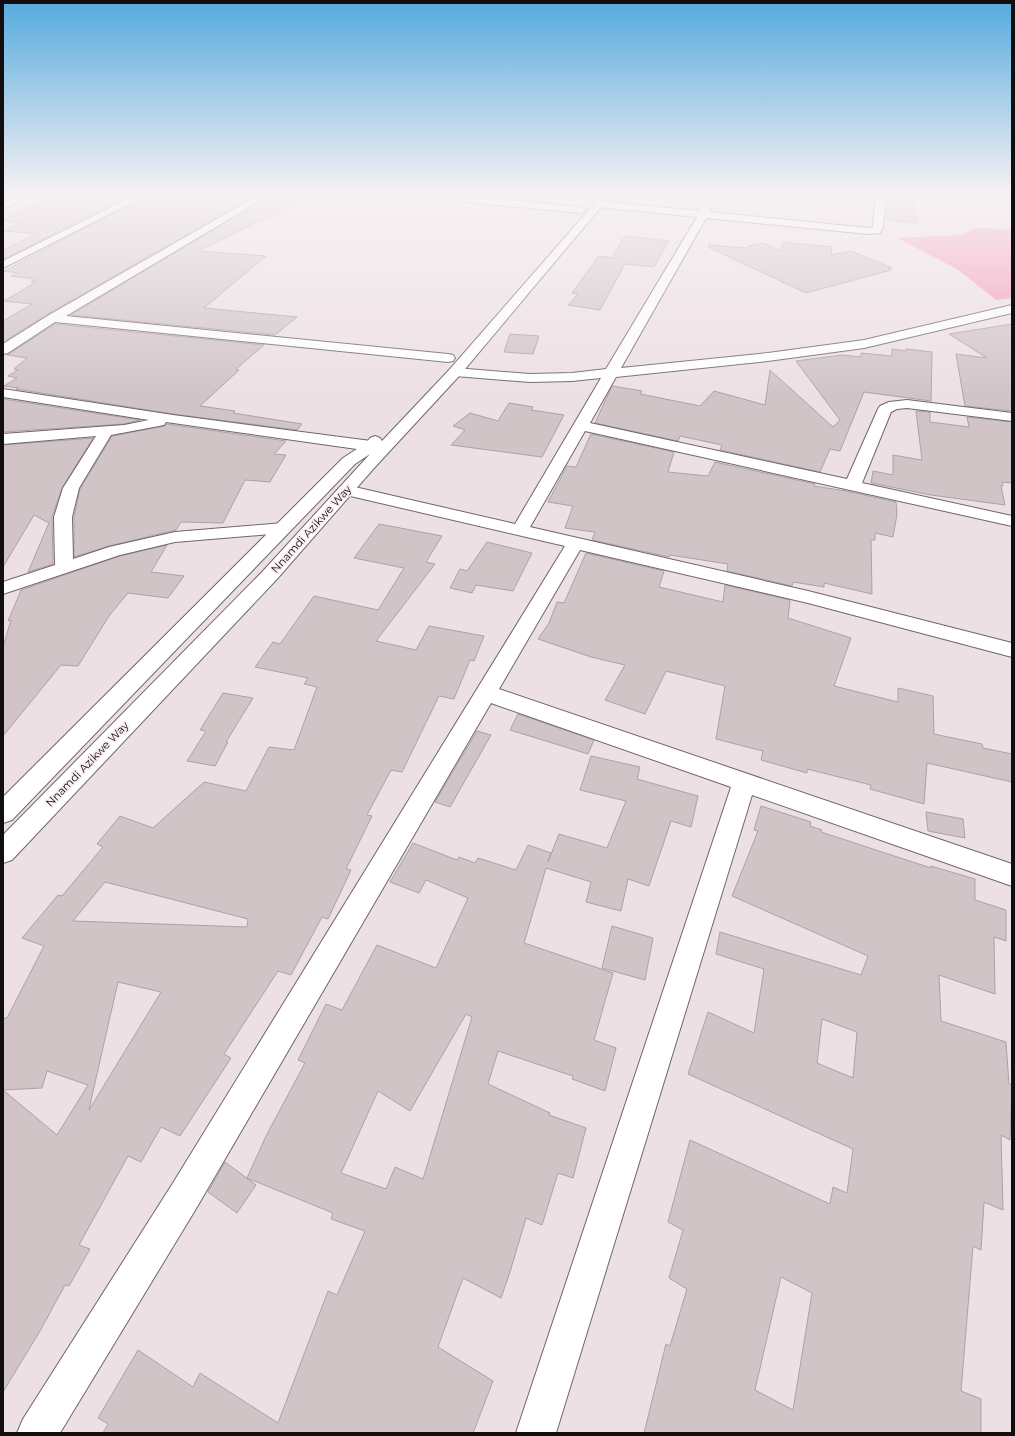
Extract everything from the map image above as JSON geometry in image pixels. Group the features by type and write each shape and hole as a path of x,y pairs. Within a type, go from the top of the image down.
{"main road":[{"path":"3,350 53,318 150,262"},
{"name":"Nnamdi Azikwe Way","path":"3,813 349,461 371,446 422,386 452,365 515,281 533,262"},
{"name":"Nnamdi Azikwe Way","path":"3,852 270,575 346,490 452,365 543,262"},
{"path":"520,530 676,262"},
{"path":"53,318 452,365 530,378 572,377 761,358 864,344 1012,309"},
{"path":"3,393 173,419 371,446"},
{"path":"852,486 885,409 894,405 907,404 1012,417"},
{"path":"3,439 124,429 173,419"},
{"path":"580,425 1012,521"},
{"path":"64,568 63,517 71,488 106,431"},
{"path":"346,490 808,597 1012,650"},
{"path":"3,588 115,551 175,537 283,528"},
{"path":"37,1433 185,1195 575,544"},
{"path":"487,693 1012,875"},
{"path":"536,1433 744,782"}],"shaded area":[{"path":"943,262 1012,262 1012,298 996,300 957,269"}],"building":[{"path":"21,262 138,262 48,314 3,342 3,321 32,304 4,301 36,282 31,282 36,279 11,276 18,273 4,271"},
{"path":"159,262 259,262 204,308 297,317 275,335 71,315"},
{"path":"595,262 657,262 654,267 625,264 600,310 568,305 578,294 572,293"},
{"path":"740,262 878,262 892,268 888,268 891,270 806,293"},
{"path":"55,324 264,345 236,369 239,370 200,406 302,424 297,430 173,414 4,386 17,378 8,376 18,370 14,369 27,358 7,355"},
{"path":"1012,324 1012,411 965,406 956,354 987,358 949,334"},
{"path":"510,334 539,336 533,354 504,352"},
{"path":"892,349 932,352 931,401 864,392 840,451 830,449 820,472 720,450 722,445 680,436 678,441 595,423 612,386 642,391 640,394 700,406 714,391 765,405 770,370 833,427 840,420 796,361 842,355 861,357 861,353 892,356"},
{"path":"3,399 140,420 124,424 3,432"},
{"path":"509,403 533,407 531,410 564,415 542,457 451,445 465,430 453,426 470,413 498,421"},
{"path":"916,411 930,412 930,422 969,427 967,417 1012,422 1012,483 1002,482 1003,486 1001,486 1005,505 931,495 871,483 873,471 893,475 893,455 922,460"},
{"path":"167,424 286,441 274,454 286,455 270,482 245,480 223,523 181,522 176,530 109,546 74,557 74,517 80,489 112,436 164,426"},
{"path":"591,434 674,452 668,472 708,476 715,462 815,484 814,486 846,491 896,502 897,514 893,537 875,533 875,540 871,540 872,594 824,583 824,587 793,582 792,586 727,571 728,564 670,555 669,557 592,540 595,532 565,528 573,506 548,502 567,466 576,467"},
{"path":"93,438 62,488 52,517 53,564 28,572 49,523 34,515 3,567 3,445"},
{"path":"379,524 442,536 426,562 435,564 376,641 416,650 429,626 484,636 474,661 470,660 454,699 439,696 402,772 391,770 367,815 372,816 346,869 351,870 328,919 322,917 291,975 278,971 224,1054 231,1058 180,1136 161,1127 141,1162 128,1156 79,1245 90,1249 69,1286 65,1285 40,1331 3,1392 3,1090 3,1018 7,1018 44,946 22,938 58,895 62,896 103,847 97,844 120,816 153,828 204,782 246,791 269,747 294,750 317,687 304,684 308,678 255,667 273,642 280,644 314,596 378,610 404,568 354,558","holes":["105,882 248,919 247,927 73,921","118,982 161,992 89,1110 94,1087","47,1071 88,1085 57,1135 3,1090 42,1088"]},
{"path":"487,542 532,553 513,591 476,585 472,593 450,588 460,569 467,571"},
{"path":"167,545 151,572 184,576 168,598 128,593 109,616 78,666 61,665 3,736 3,647 11,620 8,621 21,590 120,556"},
{"path":"586,553 664,571 659,587 723,602 725,585 790,600 788,618 851,638 834,686 898,702 898,688 933,696 934,734 982,744 983,748 1012,754 1012,782 927,763 924,804 870,789 871,785 807,769 807,773 761,760 763,751 716,739 725,686 666,671 645,714 605,700 625,665 591,657 538,639 549,623 557,602 564,603"},
{"path":"223,693 253,698 226,742 228,742 215,766 187,761 206,731 200,730"},
{"path":"518,714 594,740 588,754 510,730"},
{"path":"477,731 491,735 450,807 435,802"},
{"path":"591,756 640,767 637,779 698,796 691,827 671,821 649,886 628,879 621,911 586,902 591,882 546,868 524,943 613,973 594,1040 616,1048 605,1091 572,1079 573,1076 498,1051 488,1084 550,1113 549,1115 586,1128 573,1178 558,1173 542,1225 526,1218 501,1298 463,1278 438,1347 493,1381 473,1433 103,1433 108,1424 98,1418 138,1350 193,1387 200,1373 278,1423 328,1291 337,1295 365,1231 331,1219 333,1213 247,1178 266,1136 305,1063 298,1060 326,1004 342,1010 377,945 436,968 468,898 426,880 419,893 390,882 413,843 457,860 459,857 475,863 478,858 516,870 528,845 551,853 548,862 559,834 607,848 626,801 580,790","holes":["466,1014 472,1017 423,1179 395,1167 386,1189 341,1173 378,1091 410,1111"]},
{"path":"761,806 811,822 810,826 822,830 821,832 931,868 931,866 975,879 975,900 1006,910 1006,941 994,937 995,994 939,975 941,1021 1006,1042 1009,1084 1012,1085 1010,1140 1001,1135 1003,1210 984,1202 981,1250 973,1246 961,1391 981,1399 981,1433 644,1433 666,1344 670,1346 687,1289 669,1278 683,1230 668,1222 690,1140 830,1204 833,1187 847,1193 853,1149 688,1074 708,1012 754,1033 764,969 716,954 720,932 861,975 868,956 732,896 758,831 754,830","holes":["822,1019 857,1032 853,1078 817,1063","781,1277 812,1293 793,1410 755,1390"]},
{"path":"926,812 963,819 965,838 928,831"},
{"path":"612,926 653,938 645,980 602,968"},
{"path":"225,1162 256,1185 237,1213 208,1192"}]}
